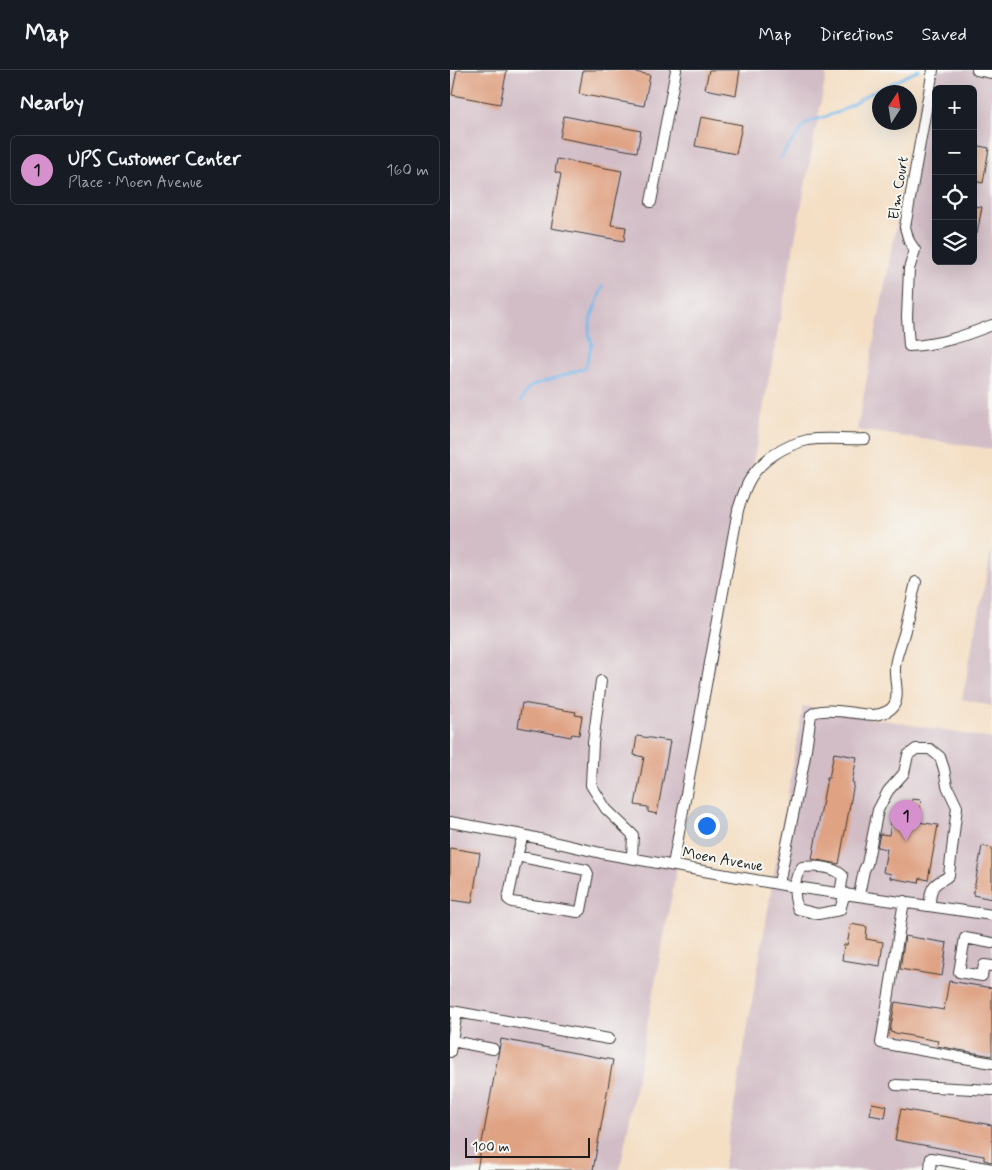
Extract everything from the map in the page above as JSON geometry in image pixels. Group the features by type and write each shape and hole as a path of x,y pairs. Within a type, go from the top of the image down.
{"street":[{"path":"651,202 676,70"},
{"name":"Elm Court","path":"933,70 905,227 909,241 915,250 908,269 907,318 909,346 929,345 957,339 992,325"},
{"path":"976,70 992,72"},
{"path":"672,865 738,510 749,481 762,463 782,449 794,444 809,440 865,440"},
{"path":"778,883 802,771 811,715 818,710 877,715 890,710 894,706 896,694 895,661 905,632 916,582"},
{"path":"601,681 592,743 591,785 606,809 633,835 632,858"},
{"path":"859,895 878,810 888,792 904,773 908,755 916,748 930,749 940,757 947,786 957,807 950,874 945,880 936,884 932,890 930,905"},
{"name":"Moen Avenue","path":"450,822 523,835 601,853 795,887 992,915"},
{"path":"517,856 586,870 588,874 581,910 578,912 512,902 508,898 517,856 523,835"},
{"path":"802,866 833,869 842,876 843,893 840,910 818,914 798,909 794,898 795,887 802,866"},
{"path":"904,901 881,1043 992,1063"},
{"path":"992,943 965,938 959,972 982,976 984,965 992,966"},
{"path":"450,1052 453,1012 609,1039"},
{"path":"452,1041 493,1049"},
{"path":"896,1085 992,1090"},
{"path":"930,1170 931,1158 992,1169"}],"shaded area":[{"path":"450,70 827,70 620,1170 450,1170"},
{"path":"926,70 992,70 992,449 857,430 914,130 917,130 917,117"},
{"path":"992,547 992,706 962,699"},
{"path":"803,706 992,739 992,1170 723,1170"}],"building":[{"path":"457,70 507,70 500,104 452,95"},
{"path":"583,70 625,70 650,75 644,106 579,94"},
{"path":"709,70 740,70 736,95 705,89"},
{"path":"564,116 641,131 637,152 560,138"},
{"path":"701,117 742,125 736,154 695,146"},
{"path":"977,146 989,148 983,183 977,182"},
{"path":"557,159 622,171 611,225 626,227 624,241 551,228 561,174 555,172"},
{"path":"977,206 982,207 977,234"},
{"path":"522,703 576,712 575,715 582,716 579,735 572,734 571,737 518,727"},
{"path":"637,736 670,741 657,814 648,812 648,807 635,805 644,757 634,755"},
{"path":"834,753 857,757 839,864 812,859 827,778 829,778"},
{"path":"912,799 921,800 918,822 938,825 928,880 920,878 919,883 890,878 891,874 883,872 887,849 877,847 880,834 889,835 892,818 908,820"},
{"path":"982,846 992,848 992,899 973,895"},
{"path":"450,848 480,853 472,903 450,900"},
{"path":"851,924 867,927 866,939 883,942 880,966 842,960 844,945 847,945"},
{"path":"905,936 947,943 942,976 900,969"},
{"path":"949,981 992,988 992,1056 937,1046 938,1041 890,1032 895,1002 944,1010"},
{"path":"501,1039 613,1060 593,1170 477,1170"},
{"path":"872,1103 887,1106 885,1118 870,1115"},
{"path":"901,1109 992,1125 992,1162 984,1160 984,1156 895,1140"}],"waterway":[{"path":"780,158 806,123 839,112 867,95 919,70"},
{"path":"521,401 528,389 534,385 585,368 592,343 589,335 591,317 603,286"}],"place":[{"name":"UPS Customer Center","path":"906,841"}]}
